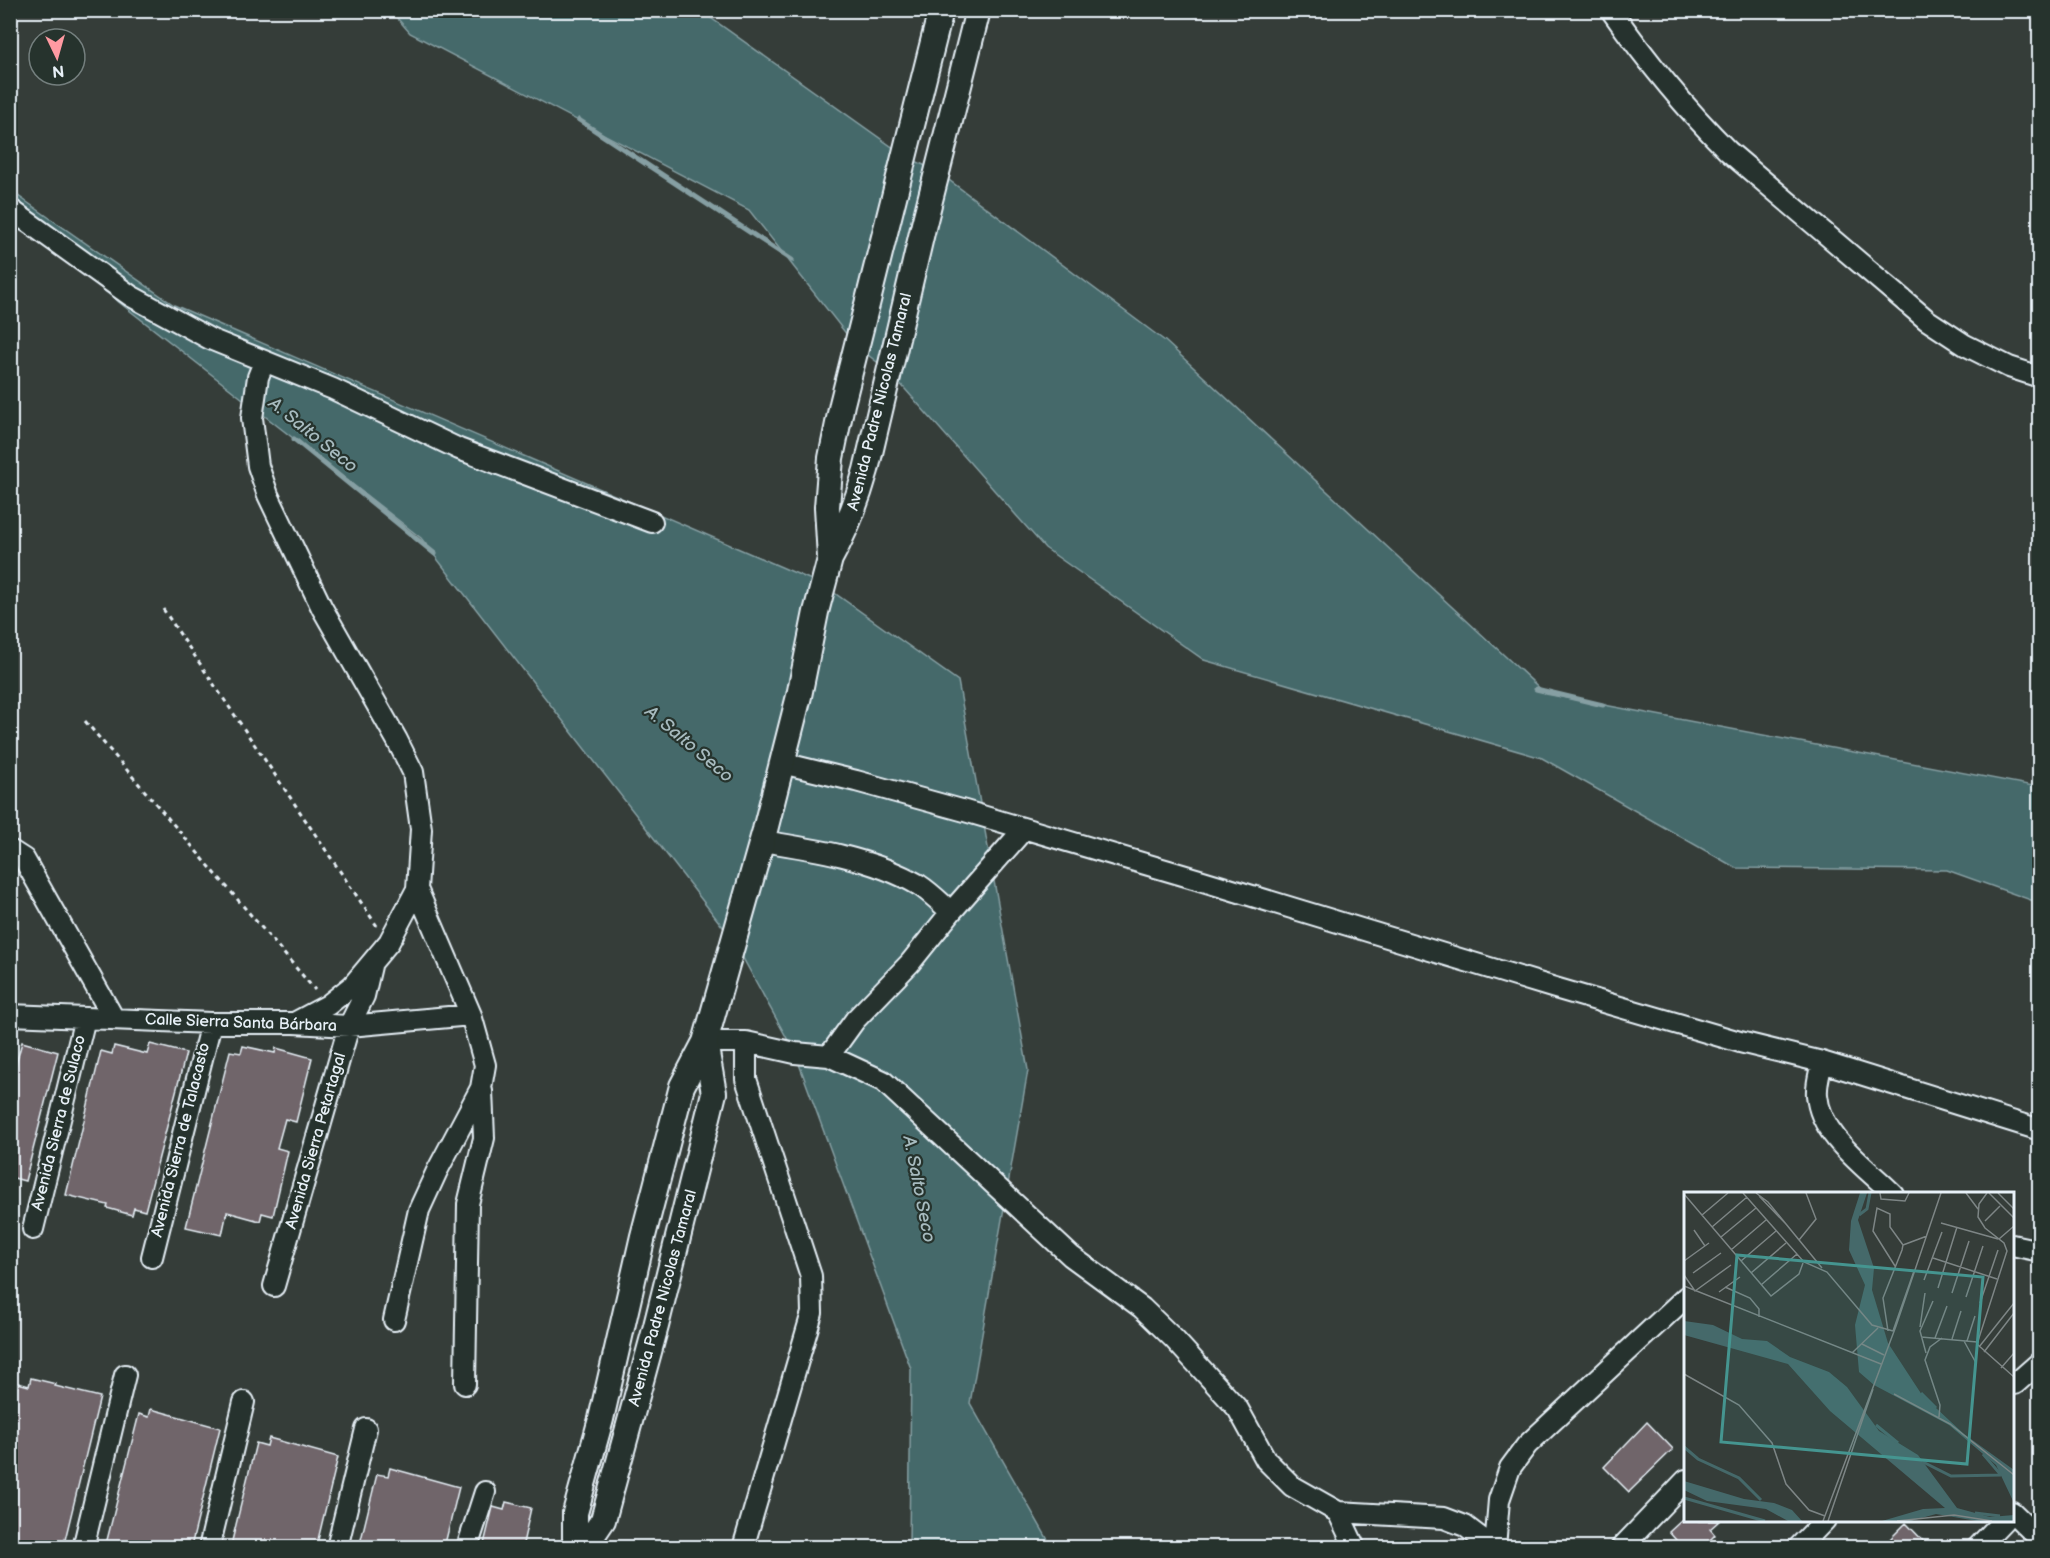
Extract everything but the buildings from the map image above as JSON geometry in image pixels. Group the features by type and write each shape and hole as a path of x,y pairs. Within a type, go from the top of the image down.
{"street":[{"name":"Avenida Padre Nicolas Tamaral","path":"830,559 827,507 831,458 855,345 941,10"},
{"name":"Avenida Padre Nicolas Tamaral","path":"575,1548 575,1513 601,1419 643,1236 682,1086 705,1042 782,764 830,559 853,513 866,470 924,224 978,10"},
{"path":"1611,10 1670,87 1728,151 1927,320 1965,345 2009,366 2040,377"},
{"path":"10,209 131,296 203,336 264,363 333,389 459,449 652,522"},
{"path":"890,215 924,224"},
{"path":"264,363 258,377 252,418 258,466 268,495 322,608 413,772 421,829 417,889 388,942 353,985 328,1005 294,1023"},
{"path":"782,764 856,781 1214,884 1740,1042 1822,1062 2040,1130"},
{"path":"829,1056 855,1020 910,963 951,912 1024,829"},
{"path":"762,841 817,850 861,861 896,874 920,886 951,912"},
{"path":"10,850 24,859 114,1019"},
{"path":"417,889 471,1015 485,1065 482,1088 484,1138 468,1204 465,1384"},
{"name":"Avenida Sierra Petartagal","path":"274,1287 349,1026 364,996 372,963"},
{"name":"Calle Sierra Santa Bárbara","path":"10,1015 349,1026 471,1015"},
{"name":"Avenida Sierra de Sulaco","path":"33,1229 85,1018"},
{"name":"Avenida Sierra de Talacasto","path":"152,1257 211,1023"},
{"name":"Avenida Padre Nicolas Tamaral","path":"584,1548 603,1520 656,1326 714,1093 705,1042"},
{"path":"705,1042 746,1042 795,1053 829,1056 883,1082 1071,1256 1142,1308 1233,1403 1266,1460 1292,1486 1338,1512 1444,1518 1465,1526 1495,1548"},
{"path":"744,1548 812,1313 811,1276 746,1079 746,1042"},
{"path":"1822,1062 1816,1092 1822,1119 1830,1133 1891,1192"},
{"path":"394,1320 419,1210 436,1171 482,1088"},
{"path":"2014,1245 2040,1251"},
{"path":"1495,1548 1499,1500 1510,1468 1527,1444 1684,1299"},
{"path":"626,1318 656,1326"},
{"path":"2015,1384 2040,1362"},
{"path":"83,1548 125,1375"},
{"path":"209,1548 244,1402"},
{"path":"337,1548 366,1429"},
{"path":"1621,1548 1684,1482"},
{"path":"467,1548 485,1492"},
{"path":"1338,1512 1355,1548"},
{"path":"2014,1513 2040,1539"},
{"path":"1798,1548 1824,1522"},
{"path":"1977,1548 2003,1522"}],"path":[{"path":"163,609 388,942"},
{"path":"85,720 328,1005"}],"water":[{"path":"391,11 701,11 905,156 938,172 1165,341 1546,694 2039,787 2039,903 1947,870 1736,868 1542,758 1204,660 1045,548 890,372 855,345 749,210 410,33"},
{"path":"11,191 174,305 823,585 958,681 1028,1070 970,1403 1052,1547 909,1547 911,1369 795,1053 733,940 421,538 47,246 11,225"}],"waterway":[{"path":"579,120 792,260"},
{"name":"A. Salto Seco","path":"294,439 435,554"},
{"path":"1536,689 1603,705"}]}
